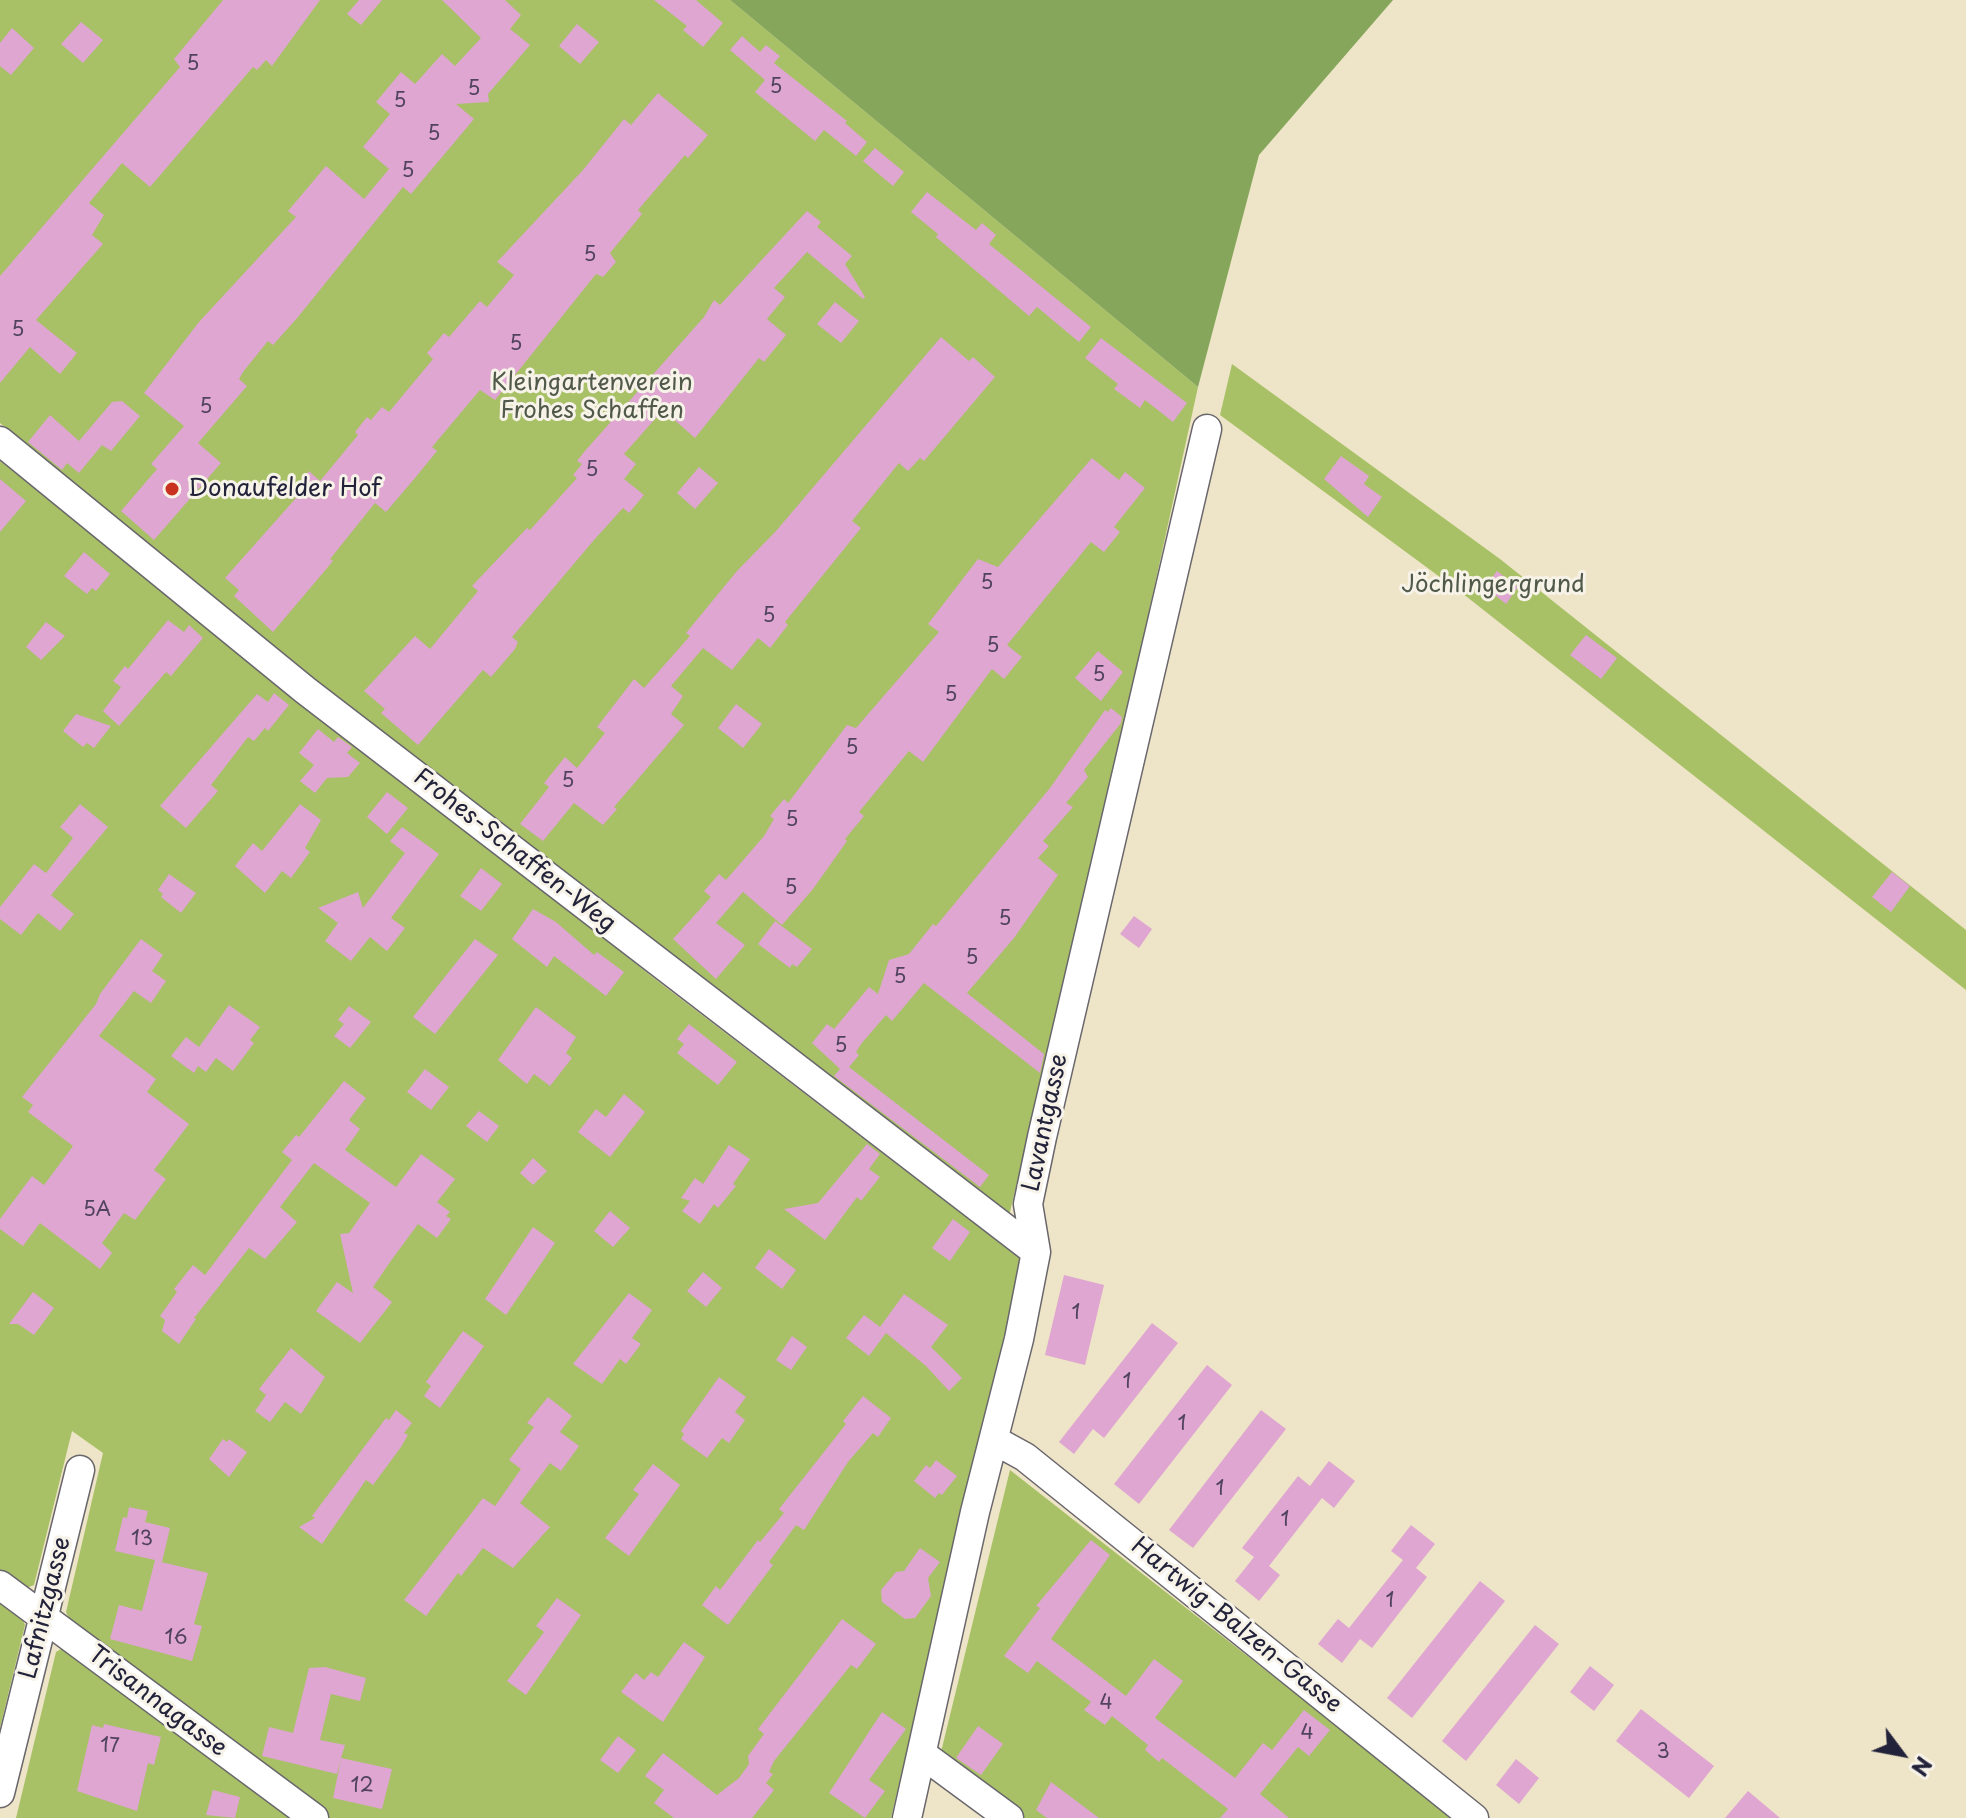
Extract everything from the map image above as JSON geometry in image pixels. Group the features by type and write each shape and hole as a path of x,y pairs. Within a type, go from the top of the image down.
{"street":[{"name":"Lavantgasse","path":"907,1818 1036,1252 1028,1204 1036,1164 1207,429"},
{"name":"Frohes-Schaffen-Weg","path":"0,441 305,690 1036,1252"},
{"name":"Hartwig-Balzen-Gasse","path":"994,1440 1025,1457 1474,1818"},
{"name":"Lafnitzgasse","path":"0,1793 80,1470"},
{"name":"Trisannagasse","path":"0,1585 314,1818"},
{"path":"922,1754 1009,1818"}],"green space":[{"name":"Kleingartenverein Frohes Schaffen","path":"0,0 730,0 1198,387 1113,776 1009,1216 177,574 0,423"},
{"path":"730,0 1393,0 1259,155 1198,387"},
{"name":"Jöchlingergrund","path":"1232,364 1500,559 1966,930 1966,990 1467,597 1220,415"},
{"path":"0,461 664,986 1022,1260 891,1818 325,1818 73,1627 66,1612 103,1453 72,1431 34,1585 21,1590 0,1574"},
{"path":"1010,1470 1452,1818 1021,1818 941,1752"},
{"path":"0,1597 19,1612 25,1625 0,1728"},
{"path":"66,1646 296,1818 16,1818 56,1652"}],"building":[{"path":"223,0 320,0 272,66 266,60 257,70 253,67 150,187 122,163 89,203 104,215 92,235 103,244 36,320 77,353 60,374 30,347 0,383 0,276 180,67 174,59"},
{"path":"359,0 382,0 361,25 347,14"},
{"path":"442,0 505,0 521,15 510,29 530,45 488,94 489,102 456,104 474,119 411,194 403,187 298,317 273,345 268,341 243,372 239,379 247,386 198,443 221,463 154,540 121,511 157,469 151,464 184,426 144,393 199,322 296,217 288,211 326,166 364,199 389,169 363,147 390,114 376,102 401,72 415,84 442,54 455,66 481,38"},
{"path":"654,0 696,0 723,23 703,47 683,30 687,26"},
{"path":"81,22 103,40 83,63 61,44"},
{"path":"577,24 599,42 580,64 559,46"},
{"path":"12,28 34,48 11,75 0,66 0,43"},
{"path":"742,36 760,52 766,45 780,56 774,63 847,121 845,123 867,142 856,156 824,130 815,141 755,92 765,80 730,50"},
{"path":"658,93 708,135 688,158 685,155 638,210 642,214 610,253 616,262 603,277 596,274 495,400 480,390 432,447 437,451 386,512 375,503 330,559 333,561 273,632 234,596 239,590 225,578 296,498 290,493 309,471 320,481 358,435 355,432 367,417 371,420 382,407 389,412 433,359 427,353 444,333 449,337 480,301 487,307 514,275 497,262 583,170 624,119 631,125"},
{"path":"875,148 904,172 893,186 863,161"},
{"path":"927,192 976,230 982,223 996,235 989,244 1091,327 1079,342 1037,307 1029,316 936,237 938,234 911,212"},
{"path":"807,211 821,222 817,227 852,256 845,264 865,297 863,299 807,252 774,288 785,297 767,319 786,335 764,362 759,358 695,438 663,410 624,454 636,464 624,479 644,495 629,513 623,508 512,637 518,642 515,649 491,677 483,670 418,745 381,713 385,709 364,691 415,636 430,649 478,591 472,586 527,528 530,530 577,478 573,475 582,464 577,461 704,317 714,300 720,305"},
{"path":"835,302 859,321 841,343 817,324"},
{"path":"941,337 969,361 973,357 995,377 924,461 920,458 908,471 899,463 852,521 861,528 785,622 788,625 770,648 758,638 732,670 703,648 671,686 683,696 671,714 684,725 614,807 617,809 603,825 574,803 543,841 520,824 549,787 544,783 565,757 577,768 605,733 597,727 634,679 644,688 690,636 686,633 737,571 776,531"},
{"path":"1101,338 1187,403 1173,422 1145,400 1140,408 1114,389 1118,384 1085,358"},
{"path":"122,401 140,416 111,451 102,445 79,473 67,463 62,470 28,442 50,415 79,441 112,402"},
{"path":"1341,456 1369,476 1364,484 1382,497 1368,517 1324,479"},
{"path":"1092,458 1119,480 1125,472 1145,488 1114,527 1120,532 1104,552 1091,542 1007,645 1022,657 1004,679 992,669 923,762 909,751 859,812 864,816 845,839 847,841 813,889 782,925 743,892 716,923 745,945 716,979 673,939 711,897 704,891 719,874 726,880 764,836 774,819 770,816 784,799 788,803 847,725 856,728 939,632 928,624 978,559 998,567"},
{"path":"699,467 718,483 695,509 677,493"},
{"path":"0,479 26,501 0,532"},
{"path":"84,552 110,574 96,591 92,588 87,594 64,576"},
{"path":"1497,571 1518,587 1506,604 1485,587"},
{"path":"168,620 184,632 189,625 203,638 171,676 166,672 119,726 103,711 121,687 113,681 125,666 128,669"},
{"path":"46,622 65,636 41,660 26,647"},
{"path":"1586,635 1617,658 1601,679 1570,655"},
{"path":"1098,651 1123,672 1101,701 1075,678"},
{"path":"274,693 289,705 268,731 265,728 254,741 248,737 211,785 218,791 186,828 160,806 257,694 268,702"},
{"path":"736,704 762,724 743,748 718,728"},
{"path":"1111,708 1122,717 1121,723 1084,770 1088,777 1066,803 1073,807 1043,841 1049,846 1038,858 1058,875 1014,938 967,993 1044,1054 1040,1073 924,983 892,1021 886,1015 861,1044 856,1052 859,1055 849,1067 989,1175 980,1187 834,1076 840,1069 812,1043 827,1024 834,1029 869,987 878,994 889,960 909,954 933,924 936,926 1050,788 1105,710 1108,712"},
{"path":"76,714 111,726 94,748 87,743 83,747 63,731"},
{"path":"318,729 334,742 338,737 352,747 347,753 360,763 348,777 327,778 315,793 300,781 314,765 299,753"},
{"path":"387,792 408,808 387,834 367,817"},
{"path":"80,804 108,827 51,895 74,914 60,931 38,913 21,935 0,919 0,907 34,864 46,873 73,838 60,827"},
{"path":"300,804 321,820 305,848 310,852 291,878 282,871 265,893 235,866 253,843 262,851"},
{"path":"402,827 439,854 391,918 405,928 387,951 370,937 351,961 325,941 338,923 318,908 358,892 363,908 405,853 390,841"},
{"path":"481,868 502,884 481,911 460,896"},
{"path":"1892,872 1910,886 1891,912 1872,897"},
{"path":"169,874 196,893 181,913 161,897 163,894 158,890"},
{"path":"533,909 556,922 594,955 597,952 624,972 606,996 554,956 547,967 512,939"},
{"path":"1134,916 1152,929 1139,948 1120,934"},
{"path":"775,921 812,949 797,967 792,964 790,968 758,944"},
{"path":"141,939 163,955 152,971 166,981 151,1003 134,991 99,1036 156,1079 147,1092 189,1124 154,1170 166,1179 135,1220 124,1213 102,1243 112,1253 100,1269 40,1223 23,1246 0,1229 0,1219 32,1176 44,1185 73,1146 28,1112 33,1105 22,1097 96,1004 100,994"},
{"path":"475,939 498,955 435,1034 413,1017"},
{"path":"229,1005 260,1027 250,1040 254,1043 233,1071 216,1058 206,1072 198,1066 194,1073 171,1056 186,1037 199,1047"},
{"path":"349,1006 371,1022 350,1048 334,1036 344,1024 338,1020"},
{"path":"536,1007 576,1037 566,1053 572,1058 550,1086 534,1074 527,1084 498,1060"},
{"path":"689,1024 737,1062 718,1085 677,1053 684,1044 677,1039"},
{"path":"425,1069 449,1087 431,1110 407,1092"},
{"path":"344,1081 366,1098 349,1120 360,1129 345,1150 396,1187 421,1154 455,1179 437,1202 450,1212 446,1216 451,1219 437,1238 418,1224 390,1262 373,1287 392,1302 360,1343 316,1311 337,1282 353,1293 340,1234 349,1233 370,1203 314,1163 280,1207 297,1222 265,1259 249,1248 194,1318 179,1344 162,1331 165,1320 160,1316 177,1292 174,1289 193,1265 205,1275 292,1160 282,1152 296,1135 299,1137"},
{"path":"624,1094 645,1112 610,1157 578,1132 596,1109 606,1117"},
{"path":"479,1111 499,1126 487,1142 466,1126"},
{"path":"867,1144 880,1154 869,1169 880,1177 861,1201 857,1197 825,1240 784,1209 818,1203"},
{"path":"729,1145 750,1159 733,1184 736,1186 718,1208 714,1204 700,1224 682,1211 690,1201 681,1198 695,1178 703,1184"},
{"path":"533,1158 547,1171 533,1185 520,1173"},
{"path":"610,1211 630,1228 613,1247 594,1231"},
{"path":"953,1219 970,1232 950,1261 932,1248"},
{"path":"533,1227 555,1243 506,1315 485,1299"},
{"path":"769,1249 796,1270 782,1289 755,1268"},
{"path":"703,1272 722,1288 706,1307 687,1291"},
{"path":"1064,1275 1104,1285 1085,1365 1045,1355"},
{"path":"33,1292 54,1308 34,1335 18,1324 9,1324"},
{"path":"629,1293 652,1310 632,1338 641,1344 626,1364 620,1359 602,1384 573,1364"},
{"path":"904,1294 948,1325 931,1347 962,1378 949,1391 926,1366 886,1333 869,1356 846,1338 864,1315 880,1327"},
{"path":"1152,1323 1178,1343 1104,1438 1093,1429 1074,1454 1059,1442"},
{"path":"463,1331 484,1346 440,1408 424,1396 431,1386 426,1382"},
{"path":"792,1336 807,1347 791,1370 776,1360"},
{"path":"291,1348 325,1377 301,1414 285,1402 270,1422 255,1411 266,1395 259,1389"},
{"path":"1207,1365 1232,1385 1139,1504 1114,1484"},
{"path":"719,1377 746,1397 735,1412 745,1420 729,1443 722,1438 707,1458 681,1439 684,1434 681,1431"},
{"path":"863,1396 891,1418 878,1437 873,1433 848,1462 804,1530 796,1525 769,1562 773,1565 728,1625 702,1605 716,1586 720,1590 758,1540 760,1542 784,1513 779,1509 846,1424 843,1421"},
{"path":"548,1397 572,1416 560,1432 579,1446 561,1471 550,1463 520,1503 550,1527 513,1568 483,1548 461,1576 458,1573 426,1616 404,1600 483,1498 495,1506 521,1469 509,1460 534,1427 527,1423"},
{"path":"396,1410 412,1423 404,1433 408,1435 373,1485 366,1480 322,1544 299,1527 315,1518 312,1516 386,1418 389,1420"},
{"path":"1261,1410 1286,1429 1193,1548 1169,1530"},
{"path":"223,1439 227,1442 229,1439 247,1452 229,1477 209,1459"},
{"path":"936,1460 957,1476 942,1495 939,1493 935,1498 914,1481 926,1465 930,1468"},
{"path":"1329,1461 1355,1481 1334,1508 1322,1498 1269,1566 1280,1575 1259,1601 1235,1581 1254,1557 1242,1548 1298,1476 1310,1486"},
{"path":"653,1464 680,1485 629,1556 605,1538 639,1494 633,1490"},
{"path":"129,1507 148,1511 145,1522 170,1528 162,1562 157,1561 208,1573 194,1624 202,1626 192,1661 110,1639 119,1605 142,1611 155,1560 115,1551 123,1517 127,1518"},
{"path":"1411,1525 1435,1544 1416,1568 1427,1577 1372,1648 1360,1639 1342,1663 1318,1644 1338,1619 1349,1628 1403,1560 1391,1551"},
{"path":"1091,1540 1110,1555 1051,1639 1126,1696 1154,1659 1183,1681 1155,1718 1235,1778 1263,1743 1272,1750 1304,1710 1330,1730 1309,1756 1298,1747 1260,1794 1289,1818 1220,1818 1228,1809 1162,1758 1159,1762 1145,1750 1148,1745 1112,1716 1105,1725 1084,1710 1091,1702 1037,1661 1028,1673 1004,1656 1040,1608 1036,1606"},
{"path":"920,1548 940,1562 928,1578 931,1596 915,1618 905,1619 882,1602 881,1590 896,1572 904,1571"},
{"path":"1480,1581 1505,1601 1412,1718 1387,1698"},
{"path":"557,1598 581,1615 526,1695 507,1681 544,1632 536,1626"},
{"path":"842,1619 876,1644 857,1669 851,1665 774,1761 769,1772 773,1774 766,1783 774,1790 752,1818 674,1818 654,1803 664,1790 645,1776 663,1753 717,1795 739,1778 749,1764 748,1756 764,1734 758,1729"},
{"path":"1535,1625 1559,1644 1466,1761 1442,1741"},
{"path":"684,1642 705,1657 663,1722 621,1692 636,1673 644,1680 651,1672 658,1677"},
{"path":"1590,1666 1614,1685 1594,1711 1570,1692"},
{"path":"325,1667 366,1678 360,1701 331,1694 320,1740 345,1745 341,1758 392,1769 382,1809 333,1798 341,1759 337,1774 262,1756 269,1727 293,1733 309,1668"},
{"path":"1641,1709 1714,1766 1689,1798 1616,1741"},
{"path":"882,1712 906,1729 869,1780 885,1791 865,1818 829,1793"},
{"path":"104,1724 161,1737 154,1765 148,1763 137,1811 77,1791 92,1725 103,1728"},
{"path":"978,1726 1003,1744 981,1775 956,1758"},
{"path":"618,1736 636,1750 618,1773 600,1760"},
{"path":"1516,1759 1539,1778 1519,1804 1496,1785"},
{"path":"1051,1782 1099,1818 1047,1818 1036,1810"},
{"path":"213,1790 240,1797 235,1818 206,1815"},
{"path":"1748,1791 1780,1818 1725,1818"}],"place":[{"name":"Donaufelder Hof","path":"172,489"}]}
